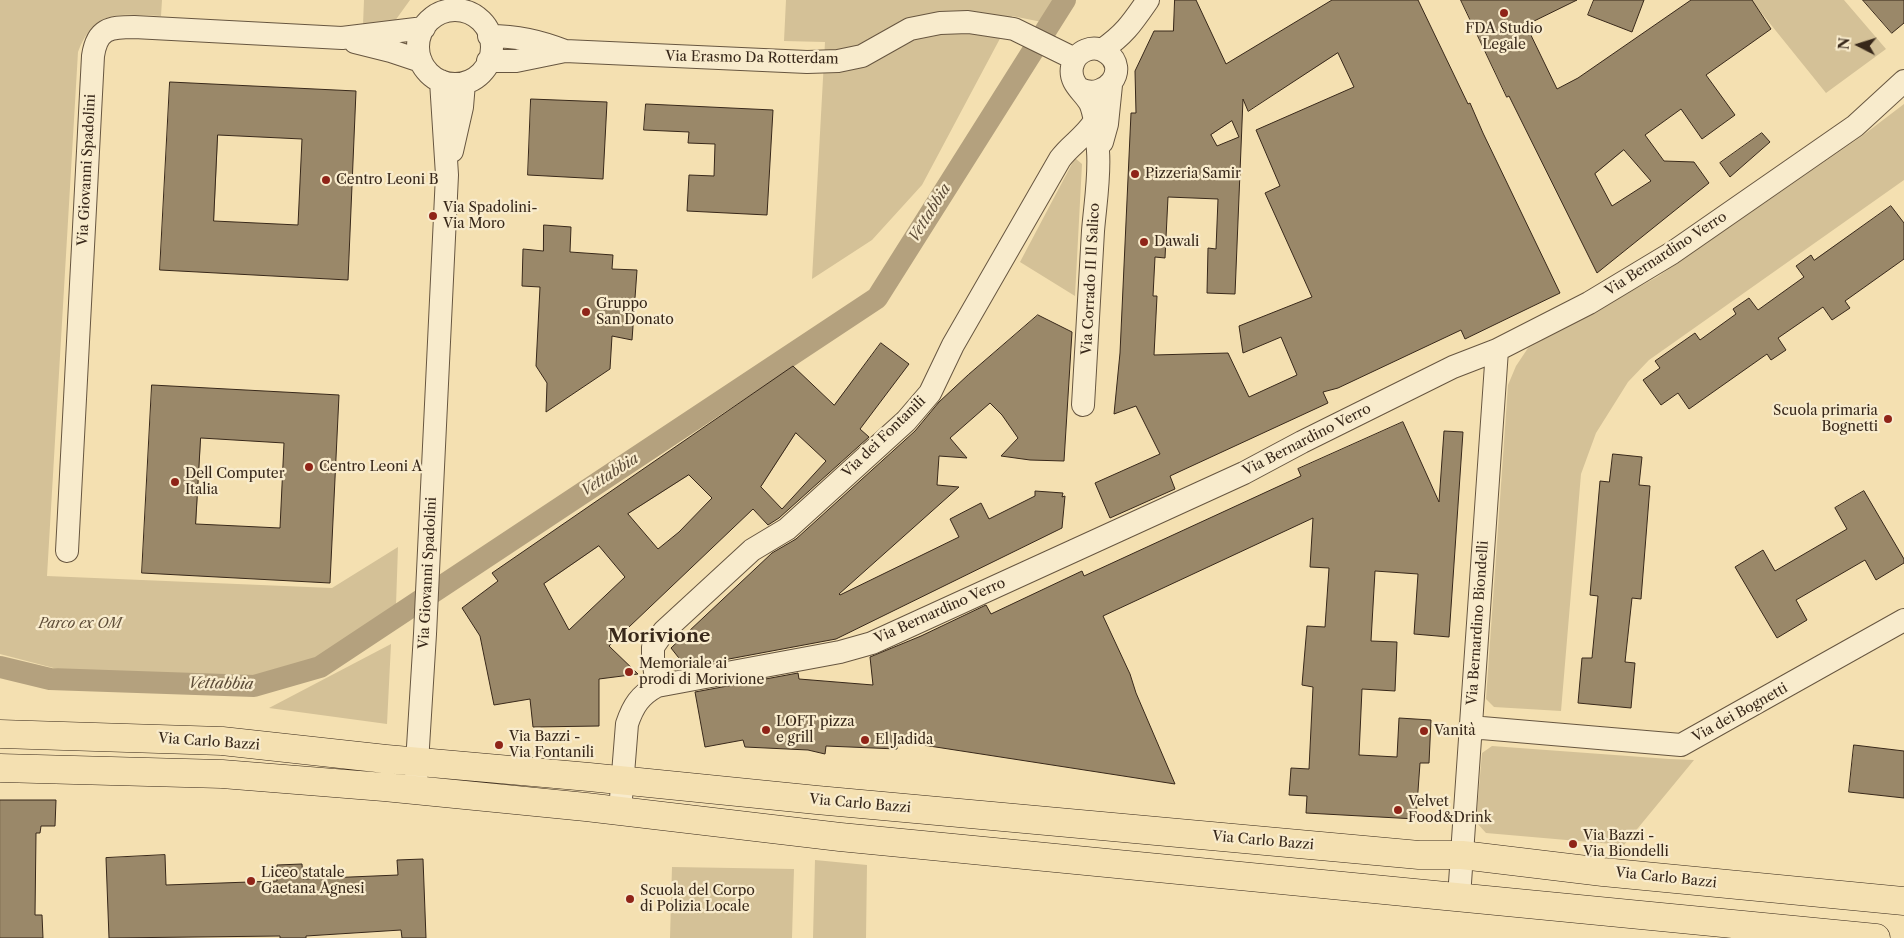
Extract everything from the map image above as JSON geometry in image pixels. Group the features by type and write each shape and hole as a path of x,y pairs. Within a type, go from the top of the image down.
{"main road":[{"name":"Via Carlo Bazzi","path":"0,734 222,741 622,781 1409,854 1462,855 1613,873 1904,901"},
{"path":"0,768 222,774 415,790 620,811 840,837 1459,897 1776,934 1876,938"}],"street":[{"path":"1129,27 1132,0"},
{"path":"1070,56 1094,48 1102,50 1119,38 1148,0"},
{"path":"421,61 418,44 424,28 433,18 446,6 459,11 470,8 489,36 491,49 488,62 479,75 464,83 450,84 441,81"},
{"name":"Via Erasmo Da Rotterdam","path":"488,62 516,61 565,51 838,62 862,56 910,29 940,23 968,22 1014,29 1070,56"},
{"name":"Via Giovanni Spadolini","path":"67,551 93,56 95,44 100,35 109,30 134,27 342,38 424,28"},
{"name":"Via Erasmo Da Rotterdam","path":"489,36 517,37 538,41 565,51"},
{"name":"Via Giovanni Spadolini","path":"342,38 421,61 427,72 441,81 447,175 418,761"},
{"name":"Via Corrado II Il Salico","path":"1098,153 1108,124 1110,84 1114,80 1116,68 1111,57 1102,50"},
{"name":"Via Corrado II Il Salico","path":"1070,56 1074,83 1090,104 1098,153 1083,405"},
{"name":"Via Bernardino Verro","path":"657,686 840,652 872,643 1244,473 1453,367 1497,350 1589,303 1672,253 1855,126 1904,80"},
{"name":"Via Giovanni Spadolini","path":"447,175 462,107 464,83"},
{"path":"1080,89 1093,92 1101,91 1110,84"},
{"name":"Via dei Fontanili","path":"657,686 653,648 664,632 752,550 787,529 906,421 930,393 953,345 1060,159 1068,148 1088,132 1094,122"},
{"name":"Via Bernardino Biondelli","path":"1459,897 1497,350"},
{"name":"Via dei Bognetti","path":"1470,727 1681,745 1904,620"},
{"path":"620,811 627,724 631,711 639,698 645,692 657,686"},
{"path":"415,790 418,761"}],"green space":[{"name":"Parco ex OM","path":"0,0 162,0 161,16 122,15 101,21 85,37 78,52 47,576 332,588 398,547 396,605 348,639 310,661 284,670 244,677 65,671 0,654"},
{"path":"364,0 410,0 392,25 363,25"},
{"path":"786,0 1053,0 1042,22 1012,16 922,185 872,240 812,279 825,42 784,41"},
{"path":"1751,0 1844,0 1886,49 1826,93"},
{"path":"1904,104 1904,180 1649,360 1628,382 1596,433 1581,474 1561,711 1494,707 1486,699 1508,385 1516,366 1528,348 1657,277 1862,136"},
{"path":"1075,158 1082,164 1075,296 1020,262"},
{"path":"391,644 387,724 269,708"},
{"path":"1492,746 1694,760 1624,845 1486,833 1476,822 1482,753"},
{"path":"815,860 867,865 866,938 813,938"},
{"path":"672,867 794,869 792,938 670,938"}],"building":[{"path":"1175,0 1196,0 1226,64 1332,0 1418,0 1468,104 1470,103 1560,293 1465,339 1461,330 1338,388 1323,392 1328,403 1170,476 1175,489 1110,518 1095,483 1160,454 1136,406 1114,414 1120,353 1131,113 1136,113 1135,71 1154,31 1173,31","holes":["1338,53 1354,87 1256,130 1280,186 1265,193 1312,297 1239,326 1243,353 1281,337 1297,375 1249,397 1228,353 1154,355 1157,296 1153,296 1155,257 1165,258 1168,197 1218,199 1216,249 1208,248 1207,293 1235,294 1243,99 1248,111","1232,121 1239,137 1217,146 1211,135"]},
{"path":"1461,0 1577,0 1526,25 1557,89 1578,78 1691,0 1752,0 1771,29 1706,75 1735,115 1702,139 1681,109 1645,135 1664,161 1694,162 1709,183 1597,273 1509,96 1507,97","holes":["1624,150 1651,181 1612,206 1595,174"]},
{"path":"1594,0 1644,0 1632,32 1588,15"},
{"path":"1863,0 1904,0 1904,23 1892,33"},
{"name":"Centro Leoni B","path":"170,82 356,91 348,280 160,270","holes":["218,135 302,139 298,225 214,221"]},
{"path":"531,99 607,102 603,179 528,175"},
{"path":"646,104 773,110 767,215 687,211 689,175 714,176 715,144 688,143 689,132 644,130"},
{"path":"1762,133 1770,142 1730,177 1720,163"},
{"path":"1891,206 1904,223 1904,259 1845,301 1850,308 1832,320 1823,307 1778,338 1786,350 1771,360 1767,354 1689,409 1678,393 1661,405 1643,380 1660,368 1655,361 1695,333 1700,340 1736,314 1733,309 1749,298 1758,310 1804,277 1796,266 1811,255 1814,260"},
{"name":"Gruppo San Donato","path":"544,225 571,227 570,252 613,255 612,269 637,270 632,340 612,336 610,369 546,412 547,383 536,366 540,287 522,286 523,249 543,251"},
{"path":"1038,315 1072,332 1064,461 1030,460 1001,456 1018,438 1002,415 990,403 950,438 967,458 939,456 937,485 959,487 839,594 959,537 950,519 981,503 989,519 1035,496 1035,491 1063,493 1062,497 1065,496 1062,528 836,639 686,667 671,648 772,553 796,539 915,431 939,402 968,375"},
{"path":"881,343 909,364 860,429 869,437 779,518 768,525 753,509 609,646 638,674 599,679 599,726 533,727 530,699 494,705 480,636 462,608 498,581 492,573 793,366 834,405","holes":["796,433 826,461 782,509 761,487","689,475 712,498 679,532 658,549 628,514","599,546 625,577 569,630 544,584"]},
{"name":"Centro Leoni A","path":"152,385 339,395 330,583 142,573","holes":["201,438 284,443 280,528 196,524"]},
{"path":"1403,422 1439,502 1444,431 1463,432 1449,637 1414,634 1418,574 1375,571 1371,641 1397,642 1395,691 1362,689 1359,755 1397,757 1399,718 1431,720 1429,763 1420,763 1416,819 1306,813 1307,796 1289,795 1291,768 1309,769 1313,687 1302,685 1307,626 1325,627 1329,568 1310,567 1313,518 1103,616 1130,674 1136,693 1175,784 897,741 897,749 826,746 825,754 808,750 745,747 743,740 705,747 695,692 798,673 799,679 873,685 870,657 921,636 986,605 991,614 1082,571 1084,576 1301,476 1298,469"},
{"path":"1613,454 1642,457 1639,485 1650,486 1641,599 1632,598 1625,662 1635,663 1631,708 1578,703 1582,658 1592,658 1598,596 1590,595 1600,481 1609,482"},
{"path":"1864,491 1904,559 1904,563 1876,580 1865,560 1796,600 1807,620 1777,638 1735,567 1763,550 1775,571 1847,529 1835,508"},
{"path":"1854,745 1904,751 1904,798 1849,792"},
{"path":"0,800 56,800 55,826 41,826 40,833 36,833 35,915 42,915 43,938 0,938"},
{"path":"165,855 166,885 277,881 277,865 302,864 303,879 398,875 397,860 423,859 426,938 402,938 401,930 306,936 306,938 280,938 280,936 109,938 106,858"}],"waterway":[{"name":"Vettabbia","path":"0,667 50,679 254,686 320,667 877,298 1065,0"}],"place":[{"name":"FDA Studio Legale","path":"1504,13"},
{"name":"Pizzeria Samir","path":"1135,174"},
{"name":"Centro Leoni B","path":"326,180"},
{"name":"Via Spadolini- Via Moro","path":"433,216"},
{"name":"Dawali","path":"1144,242"},
{"name":"Gruppo San Donato","path":"586,312"},
{"name":"Scuola primaria Bognetti","path":"1888,419"},
{"name":"Centro Leoni A","path":"309,467"},
{"name":"Dell Computer Italia","path":"175,482"},
{"name":"Memoriale ai prodi di Morivione","path":"629,672"},
{"name":"LOFT pizza e grill","path":"766,730"},
{"name":"Vanità","path":"1424,731"},
{"name":"El Jadida","path":"865,740"},
{"name":"Via Bazzi - Via Fontanili","path":"499,745"},
{"name":"Velvet Food&Drink","path":"1398,810"},
{"name":"Via Bazzi - Via Biondelli","path":"1573,844"},
{"name":"Liceo statale Gaetana Agnesi","path":"251,881"},
{"name":"Scuola del Corpo di Polizia Locale","path":"630,899"}],"district":[{"name":"Morivione","path":"659,637"}]}
